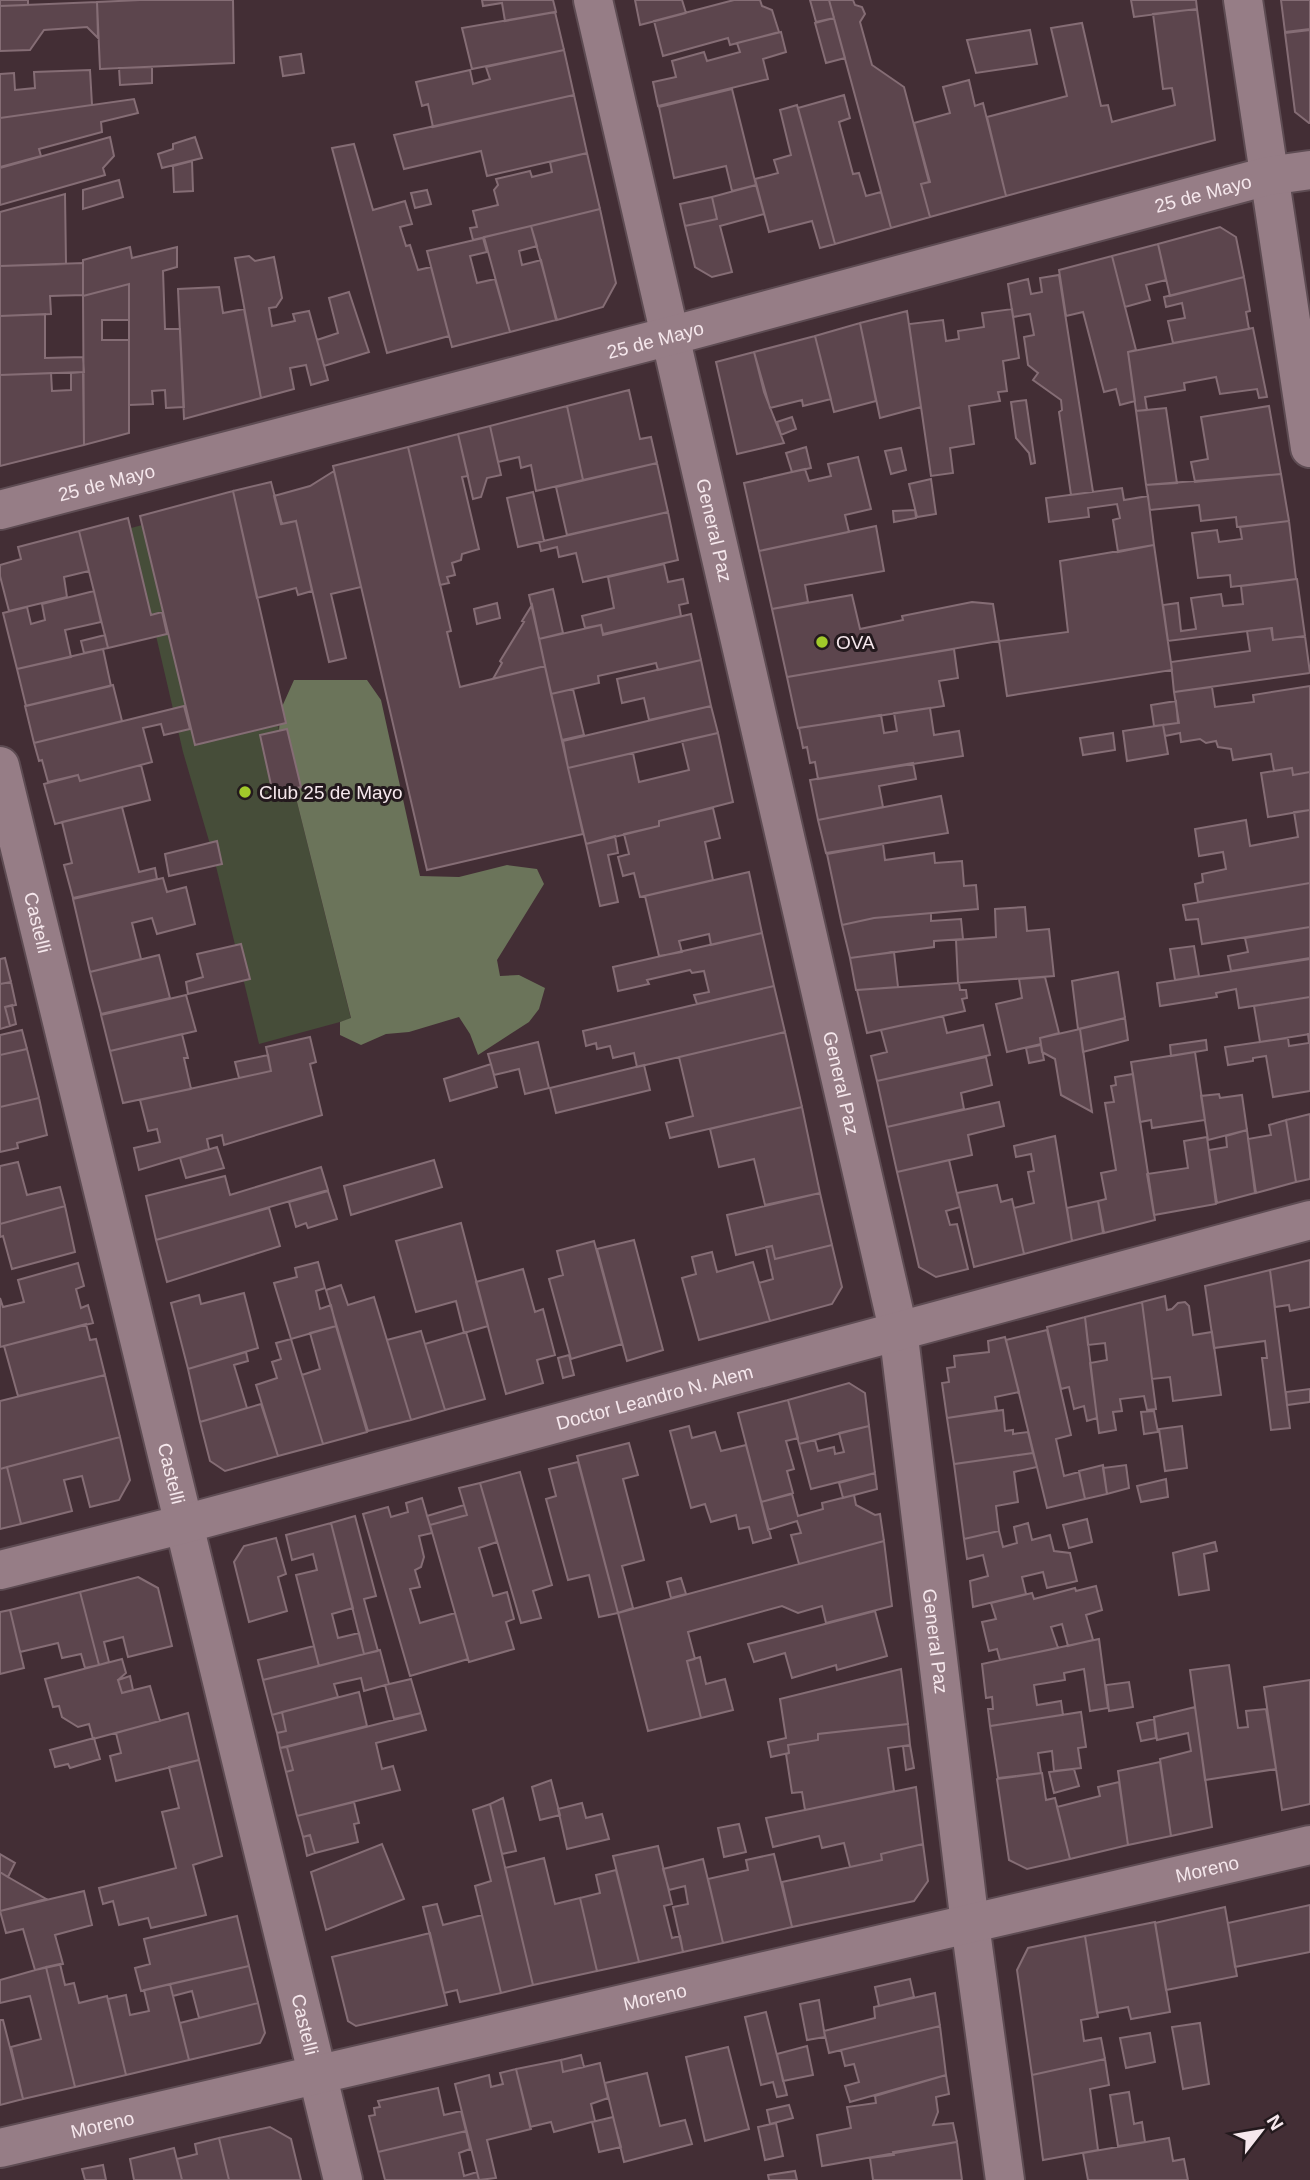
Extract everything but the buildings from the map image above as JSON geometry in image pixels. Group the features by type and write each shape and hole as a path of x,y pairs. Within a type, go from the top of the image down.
{"street":[{"name":"General Paz","path":"593,0 898,1329 970,1924 1005,2180"},
{"path":"1243,0 1310,448"},
{"name":"25 de Mayo","path":"0,510 1268,177 1310,170"},
{"name":"Castelli","path":"0,766 343,2180"},
{"name":"Doctor Leandro N. Alem","path":"0,1570 184,1524 898,1329 1310,1220"},
{"name":"Moreno","path":"0,2148 1310,1845"}],"green space":[{"name":"Club 25 de Mayo","path":"226,503 351,1019 259,1044 214,858 183,752 131,528"},
{"path":"294,680 367,680 381,700 420,876 459,877 507,865 537,869 544,884 497,960 500,976 519,975 545,988 539,1009 529,1022 478,1055 470,1034 459,1017 409,1032 386,1034 361,1045 340,1035 340,1022 351,1018 279,730 281,709"}],"place":[{"name":"OVA","path":"822,642"},
{"name":"Club 25 de Mayo","path":"245,792"}]}
